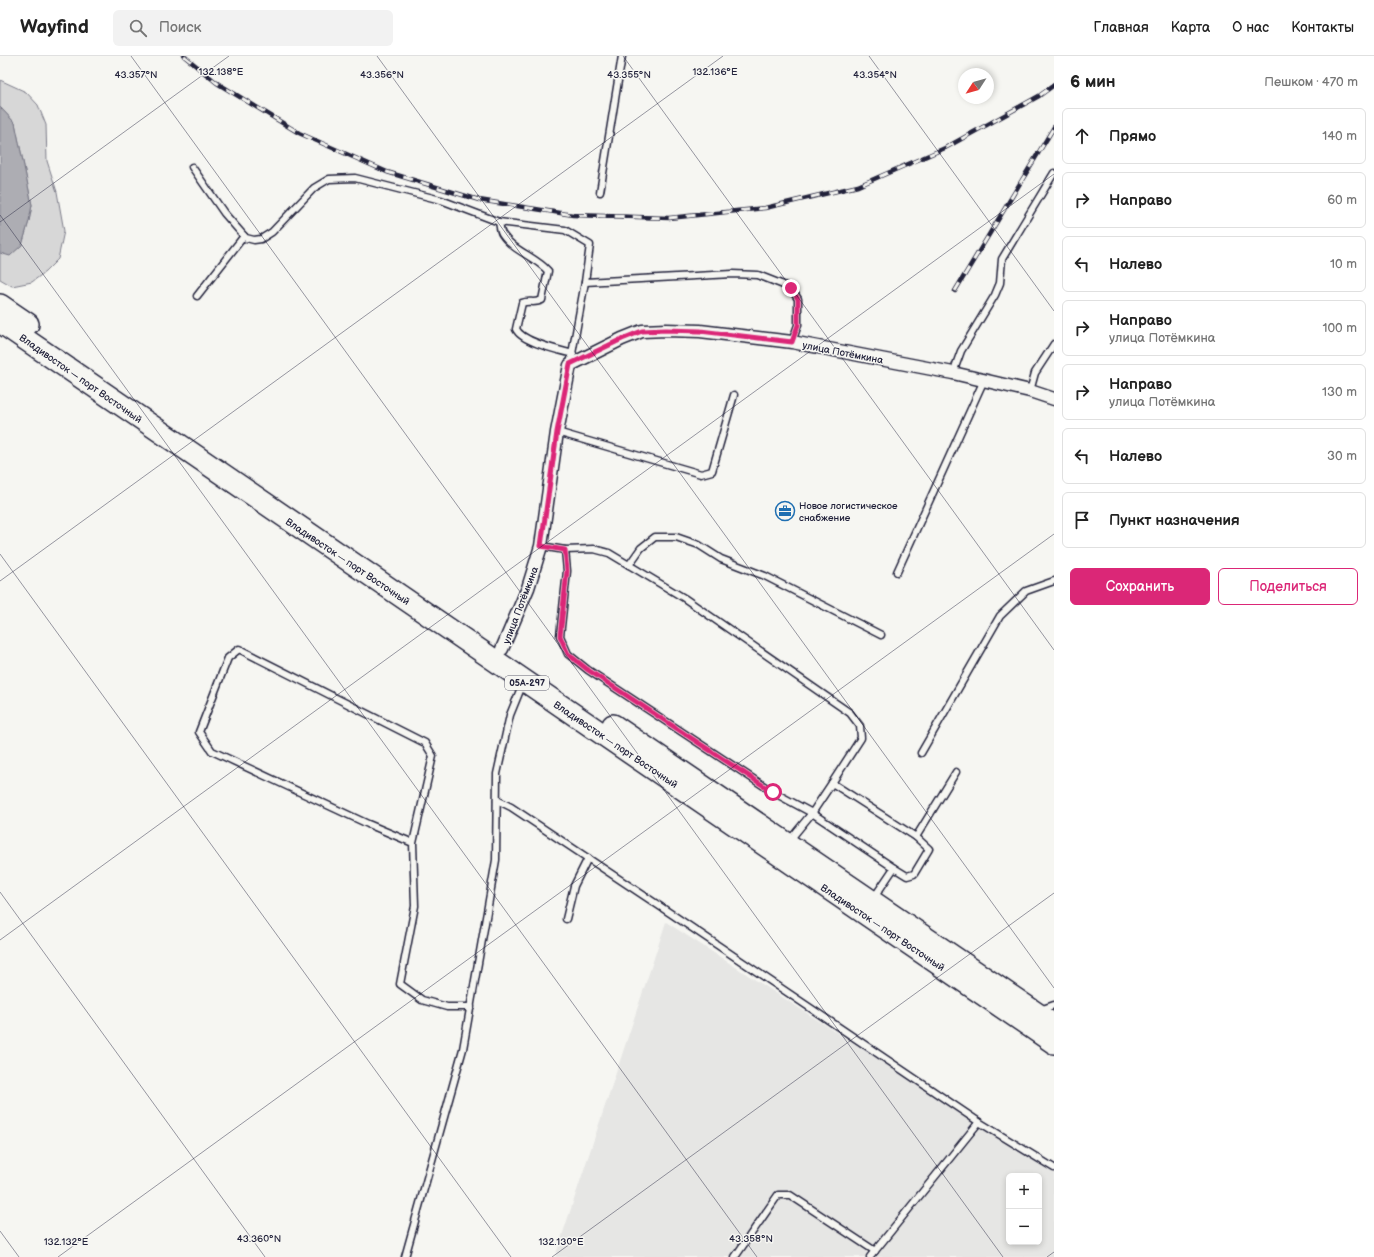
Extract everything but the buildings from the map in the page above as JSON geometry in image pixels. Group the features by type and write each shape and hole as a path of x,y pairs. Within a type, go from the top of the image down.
{"highway":[{"name":"Владивосток — порт Восточный","path":"0,305 502,650 1054,1025"},
{"name":"Владивосток — порт Восточный","path":"0,322 1054,1043"}],"street":[{"name":"улица Потёмкина","path":"502,650 528,588 541,546 557,432 572,359 642,331 700,331 792,342 953,373 1030,391 1054,399"}],"lane":[{"path":"600,192 622,56"},
{"path":"192,167 224,213 246,238 254,240 261,239 272,232 314,188 329,179 336,178 355,178 441,200 499,222 565,230 590,245 572,359 557,350 524,337 518,333 516,329 522,303 526,301 538,302 542,300 548,271 543,265 519,250 508,241 502,233 499,222"},
{"path":"953,373 961,350 995,295 1000,283 1002,259 1054,172"},
{"path":"197,296 244,236"},
{"path":"585,282 732,274 758,275 791,288 798,299 798,325 792,342"},
{"path":"1030,391 1035,373 1054,344"},
{"path":"897,572 984,380"},
{"path":"557,432 701,474 712,471 734,395"},
{"path":"629,565 641,548 655,537 676,536 699,545 721,558 765,576 881,635"},
{"path":"541,546 565,550 594,549 609,554 684,598 850,713 860,726 860,738 832,783 788,843"},
{"path":"565,550 567,571 560,636 568,654 588,670 760,783 812,812 907,876 914,874 929,849 916,836 832,783"},
{"path":"921,753 1000,616 1026,591 1054,582"},
{"path":"413,843 368,824 212,751 199,732 228,658 239,649 425,743 433,756 413,843 415,906 400,984 422,1000 447,1007 471,1007"},
{"path":"406,1257 463,1049 496,860 497,774 510,715 524,681"},
{"path":"916,836 956,772"},
{"path":"496,800 511,807 588,858 979,1122 1054,1168"},
{"path":"566,918 574,886 588,858"},
{"path":"872,900 894,868"},
{"path":"1035,1012 1054,1005"},
{"path":"870,1257 979,1122"},
{"path":"735,1257 778,1195 790,1195 875,1251"}],"shaded area":[{"path":"0,80 26,92 38,105 46,125 47,161 57,192 64,231 58,259 32,282 12,286 0,279 0,253 10,255 22,245 32,205 15,123 0,107"},
{"path":"0,107 15,123 32,205 22,245 10,256 0,253"},
{"path":"666,922 1054,1173 1054,1257 555,1257"}],"railway":[{"path":"184,56 217,83 299,133 387,172 479,200 573,215 669,218 765,208 858,186 945,148 1039,96 1054,85"},
{"path":"955,291 1054,127"}],"place":[{"name":"Новое логистическое снабжение","path":"785,511"}],"route":[{"path":"773,792 588,670 568,654 560,636 567,571 565,550 541,546 557,432 570,364 642,331 700,331 792,342 798,325 798,299 791,288"}]}
